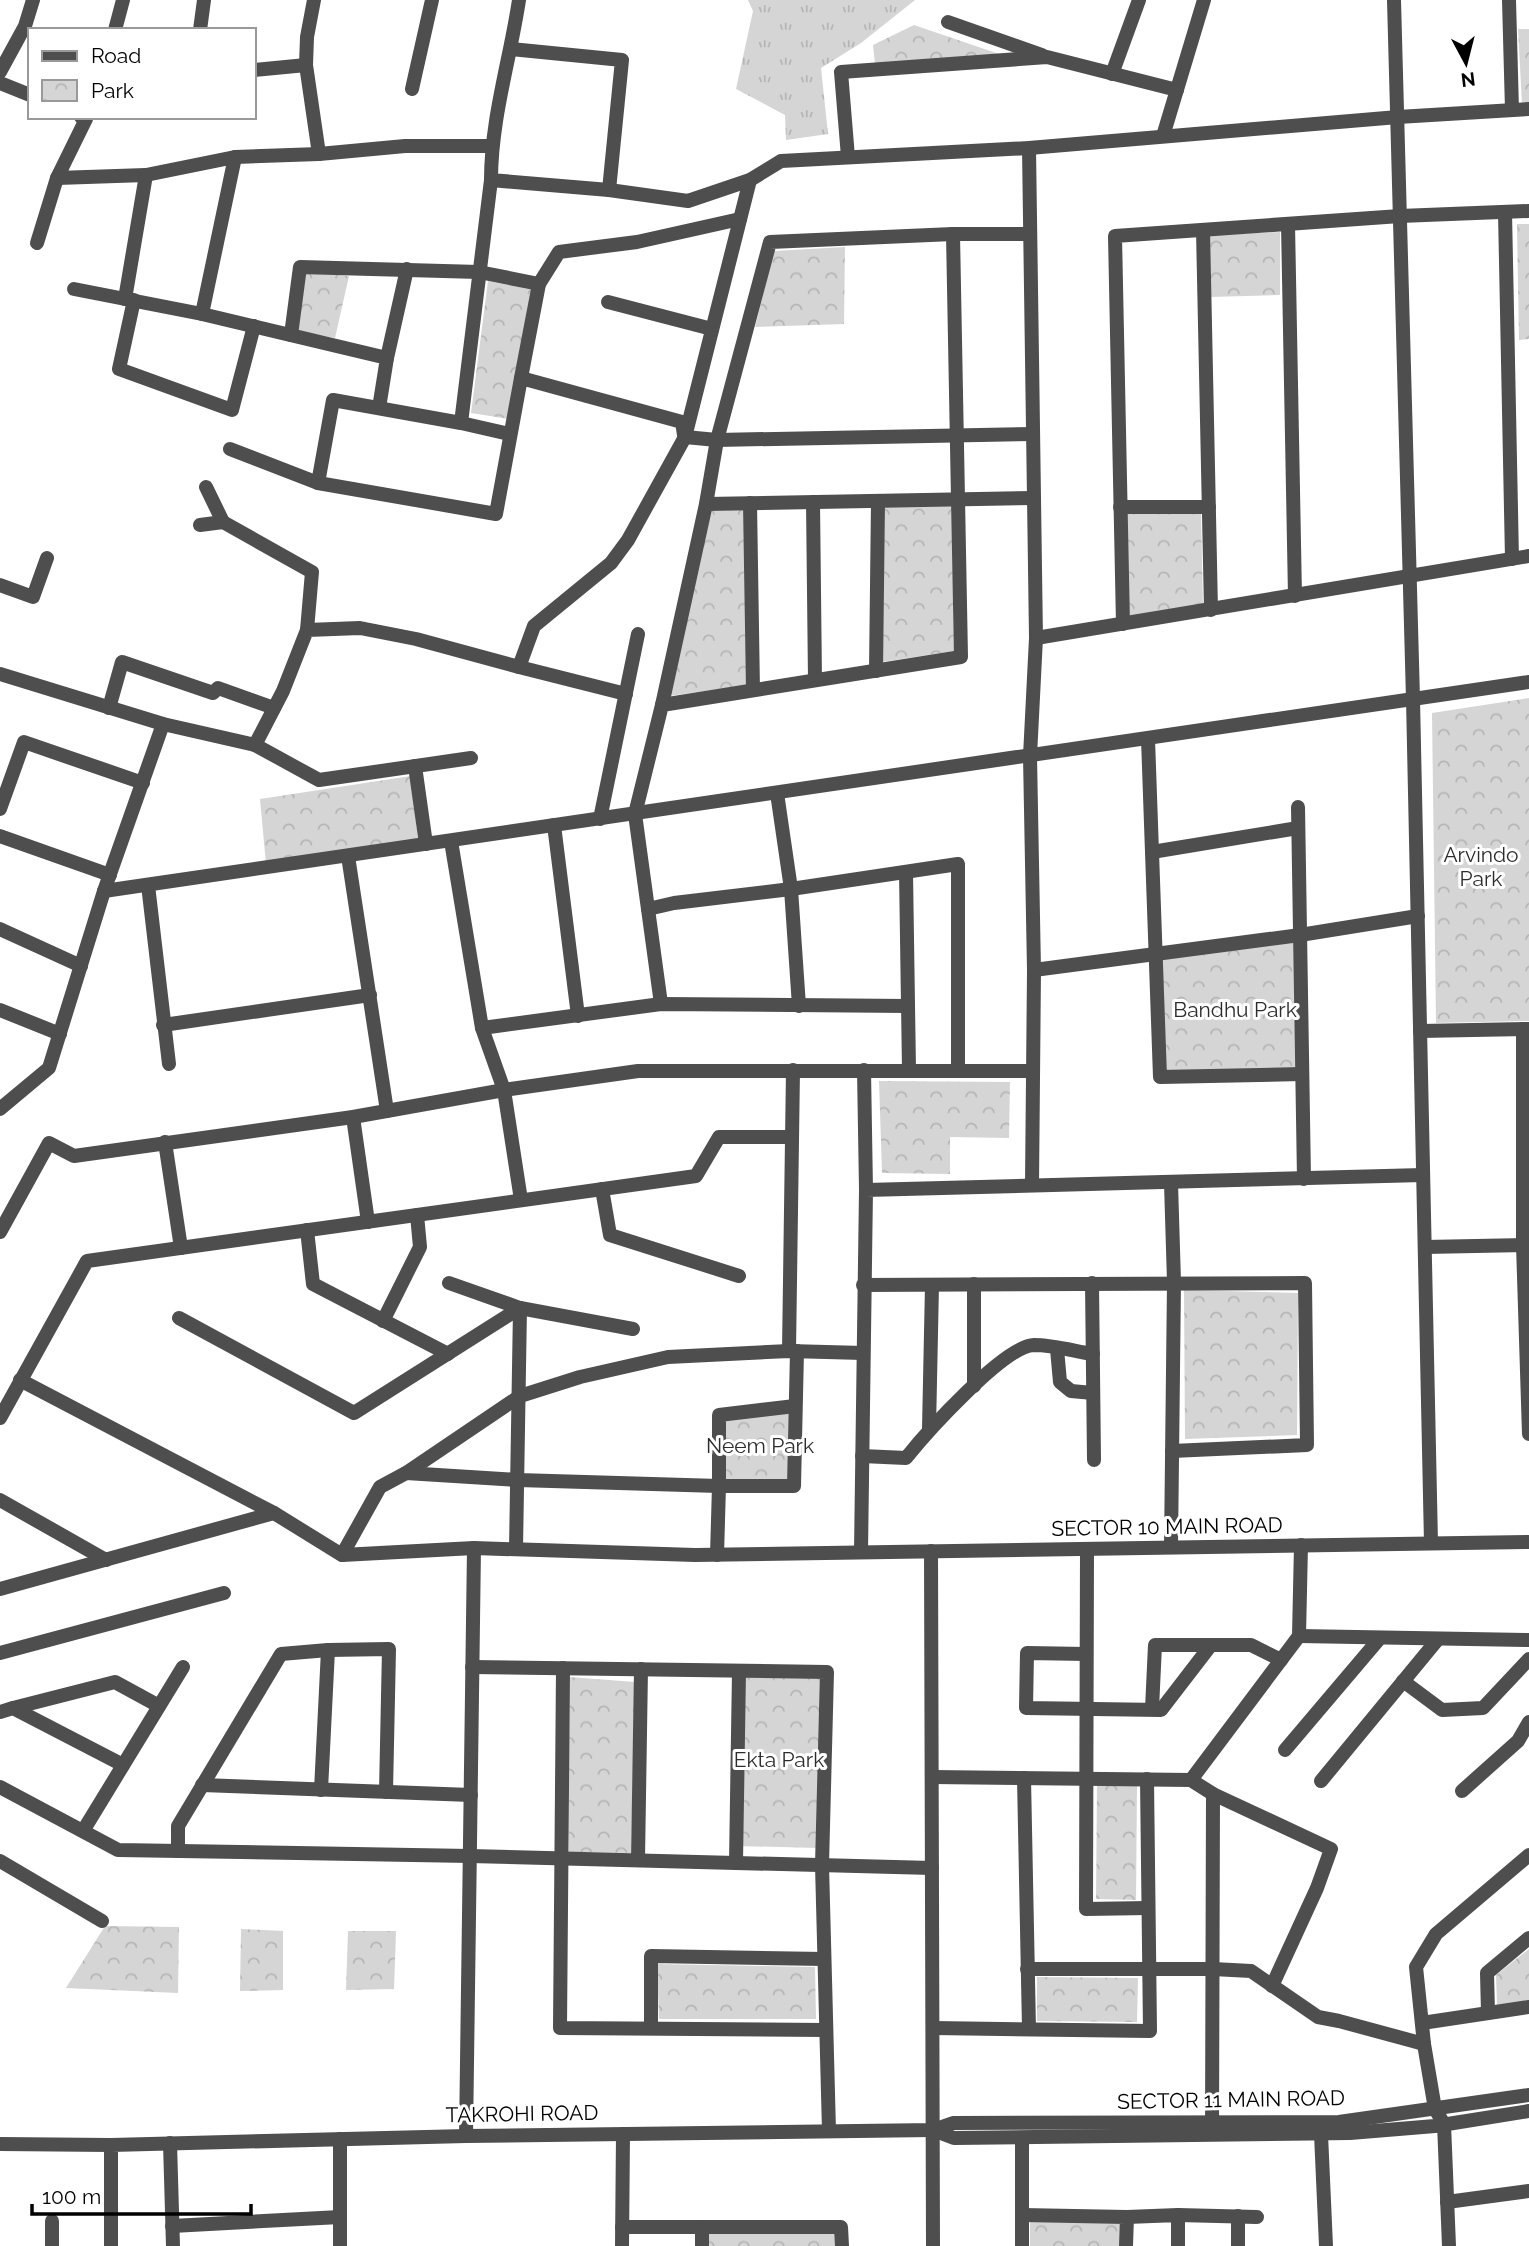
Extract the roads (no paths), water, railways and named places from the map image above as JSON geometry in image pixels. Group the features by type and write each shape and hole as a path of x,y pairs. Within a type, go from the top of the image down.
{"street":[{"path":"0,72 25,26 33,0"},
{"path":"115,28 122,0"},
{"path":"200,28 204,0"},
{"path":"314,0 307,37 306,65 319,154"},
{"path":"412,89 432,0"},
{"path":"461,423 491,180 491,146 519,0"},
{"path":"1112,74 1139,0"},
{"path":"1163,136 1204,0"},
{"path":"1394,0 1413,699 1431,1543"},
{"path":"1509,0 1512,110"},
{"path":"948,22 1046,57 1177,90"},
{"path":"511,49 622,60 609,190"},
{"path":"848,157 841,72 1046,57"},
{"path":"256,70 306,65"},
{"path":"0,83 28,94"},
{"path":"491,180 609,190 688,201 750,180 781,161 1029,148 1398,117 1529,109"},
{"path":"37,243 57,178 84,119"},
{"path":"57,178 146,175 235,157 319,154 405,146 491,146"},
{"path":"1029,148 1036,638 1030,756 1034,970 1032,1185"},
{"path":"202,314 235,157"},
{"path":"146,175 120,369 232,410 254,326"},
{"path":"519,667 534,626 611,563 628,540 685,437 750,180"},
{"path":"1123,624 1115,236 1400,216 1529,211"},
{"path":"1505,212 1512,559"},
{"path":"230,449 318,482 496,514 538,284 559,251 637,242 740,219"},
{"path":"1288,224 1295,596"},
{"path":"1203,230 1211,610"},
{"path":"662,1004 635,814 662,705 706,504 717,440 770,242 953,234 1030,234"},
{"path":"662,705 961,657 953,234"},
{"path":"291,335 300,267 479,272 538,284"},
{"path":"379,408 407,269"},
{"path":"74,289 202,314 387,358"},
{"path":"608,302 712,330"},
{"path":"521,378 681,422 685,437"},
{"path":"318,482 333,400 509,434"},
{"path":"685,437 717,440 1033,435"},
{"path":"206,487 223,522"},
{"path":"706,504 1034,498"},
{"path":"876,671 878,501"},
{"path":"813,502 815,680"},
{"path":"750,503 753,690"},
{"path":"1120,507 1209,507"},
{"path":"200,525 223,522 312,572 306,630 274,708 255,745"},
{"path":"1036,638 1529,556"},
{"path":"0,585 33,597 47,558"},
{"path":"306,630 360,628 416,639 626,694"},
{"path":"600,819 638,634"},
{"path":"109,708 122,662 213,693 218,688 274,708"},
{"path":"0,674 163,724 255,745 320,780 471,758"},
{"path":"104,891 1529,682"},
{"path":"0,1109 49,1068 104,891 163,724"},
{"path":"1148,739 1160,1077 1302,1073"},
{"path":"0,809 24,742 142,783"},
{"path":"415,766 426,844"},
{"path":"778,793 791,889 799,1006"},
{"path":"1298,807 1304,1179"},
{"path":"554,825 578,1016"},
{"path":"1152,852 1298,828"},
{"path":"0,836 110,875"},
{"path":"451,841 482,1028 504,1090 521,1200"},
{"path":"348,856 387,1111"},
{"path":"648,909 674,903 958,864 958,1070"},
{"path":"906,872 909,1070"},
{"path":"148,885 169,1064"},
{"path":"1034,970 1300,935 1418,916"},
{"path":"0,929 81,966"},
{"path":"163,1025 370,995"},
{"path":"482,1028 662,1004 908,1006"},
{"path":"0,1010 60,1034"},
{"path":"1420,1031 1526,1029 1529,1434"},
{"path":"406,1473 518,1480 794,1486 793,1070"},
{"path":"861,1552 866,1190 864,1070"},
{"path":"0,1232 49,1143 74,1156 353,1117 504,1090 638,1071 1033,1070"},
{"path":"353,1117 368,1222"},
{"path":"0,1418 88,1261 696,1176 719,1137 792,1137"},
{"path":"165,1142 181,1248"},
{"path":"866,1190 1423,1175"},
{"path":"1171,1183 1174,1282 1171,1548"},
{"path":"602,1189 610,1235 739,1276"},
{"path":"383,1321 420,1247 417,1215"},
{"path":"307,1230 313,1284 448,1354"},
{"path":"1425,1247 1526,1245"},
{"path":"449,1283 520,1308 633,1329"},
{"path":"1092,1283 1094,1460"},
{"path":"863,1286 1304,1283 1307,1445 1172,1451"},
{"path":"974,1284 974,1386"},
{"path":"929,1429 932,1285"},
{"path":"179,1318 354,1413 520,1308"},
{"path":"516,1549 520,1308"},
{"path":"862,1456 906,1458 929,1429 996,1366 1031,1345 1093,1354"},
{"path":"1057,1349 1060,1382 1070,1391 1093,1393"},
{"path":"20,1380 274,1513 342,1555 380,1486 406,1473 520,1396 580,1377 668,1357 793,1351 863,1353"},
{"path":"717,1555 719,1415 795,1406"},
{"path":"0,1500 106,1560"},
{"path":"0,1589 274,1513"},
{"name":"SECTOR 10 MAIN ROAD","path":"342,1555 474,1548 717,1555 1529,1542"},
{"path":"1191,1780 1299,1636 1301,1545"},
{"path":"466,2136 474,1548"},
{"path":"1087,1549 1086,1909 1149,1908"},
{"path":"931,1551 933,2246"},
{"path":"0,1653 224,1593"},
{"path":"1299,1636 1529,1640"},
{"path":"1285,1750 1380,1638"},
{"path":"1321,1781 1438,1639"},
{"path":"1152,1709 1155,1645 1251,1645 1281,1660"},
{"path":"1086,1654 1027,1653 1026,1708 1161,1710 1211,1645"},
{"path":"178,1851 178,1826 281,1654 389,1649 386,1792"},
{"path":"321,1790 328,1650"},
{"path":"1403,1681 1442,1710 1483,1708 1529,1659"},
{"path":"83,1831 183,1667"},
{"path":"472,1667 827,1672 822,1865 829,2131"},
{"path":"563,1668 560,2028 826,2030"},
{"path":"638,1860 641,1670"},
{"path":"736,1863 739,1671"},
{"path":"6,1710 115,1682 159,1706"},
{"path":"6,1710 123,1765"},
{"path":"1462,1791 1518,1741 1529,1722"},
{"path":"932,1777 1191,1780 1213,1794 1331,1849 1317,1888 1272,1986"},
{"path":"1024,1778 1029,2029"},
{"path":"933,2028 1150,2031 1147,1779"},
{"path":"202,1785 471,1795"},
{"path":"0,1787 118,1850 932,1868"},
{"path":"1212,2129 1213,1794"},
{"path":"1449,2246 1444,2124 1435,2109 1424,2044 1416,1967 1436,1934 1529,1855"},
{"path":"0,1861 102,1921"},
{"path":"1489,2013 1488,1973 1529,1938"},
{"path":"650,2028 652,1956 824,1959"},
{"path":"1027,1969 1251,1971 1318,2018 1424,2044"},
{"path":"1422,2023 1529,2007"},
{"name":"SECTOR 11 MAIN ROAD","path":"933,2130 953,2123 1212,2129 1339,2122 1529,2095"},
{"path":"933,2130 954,2138 1022,2138 1212,2129 1321,2134 1444,2124 1529,2111"},
{"name":"TAKROHI ROAD","path":"0,2144 111,2145 466,2136 933,2130"},
{"path":"622,2246 623,2134"},
{"path":"1321,2134 1326,2246"},
{"path":"1022,2138 1022,2246"},
{"path":"340,2139 340,2246"},
{"path":"170,2143 173,2246"},
{"path":"111,2145 111,2246"},
{"path":"1447,2202 1529,2191"},
{"path":"1022,2215 1257,2217"},
{"path":"1178,2215 1178,2246"},
{"path":"1238,2216 1238,2246"},
{"path":"172,2226 340,2217"},
{"path":"1126,2246 1127,2217"},
{"path":"52,2221 52,2246"},
{"path":"622,2227 841,2227 842,2246"},
{"path":"702,2227 702,2246"}],"park label":[{"name":"Arvindo Park","path":"1481,867"},
{"name":"Bandhu Park","path":"1235,1010"},
{"name":"Neem Park","path":"760,1446"},
{"name":"Ekta Park","path":"779,1760"}]}
